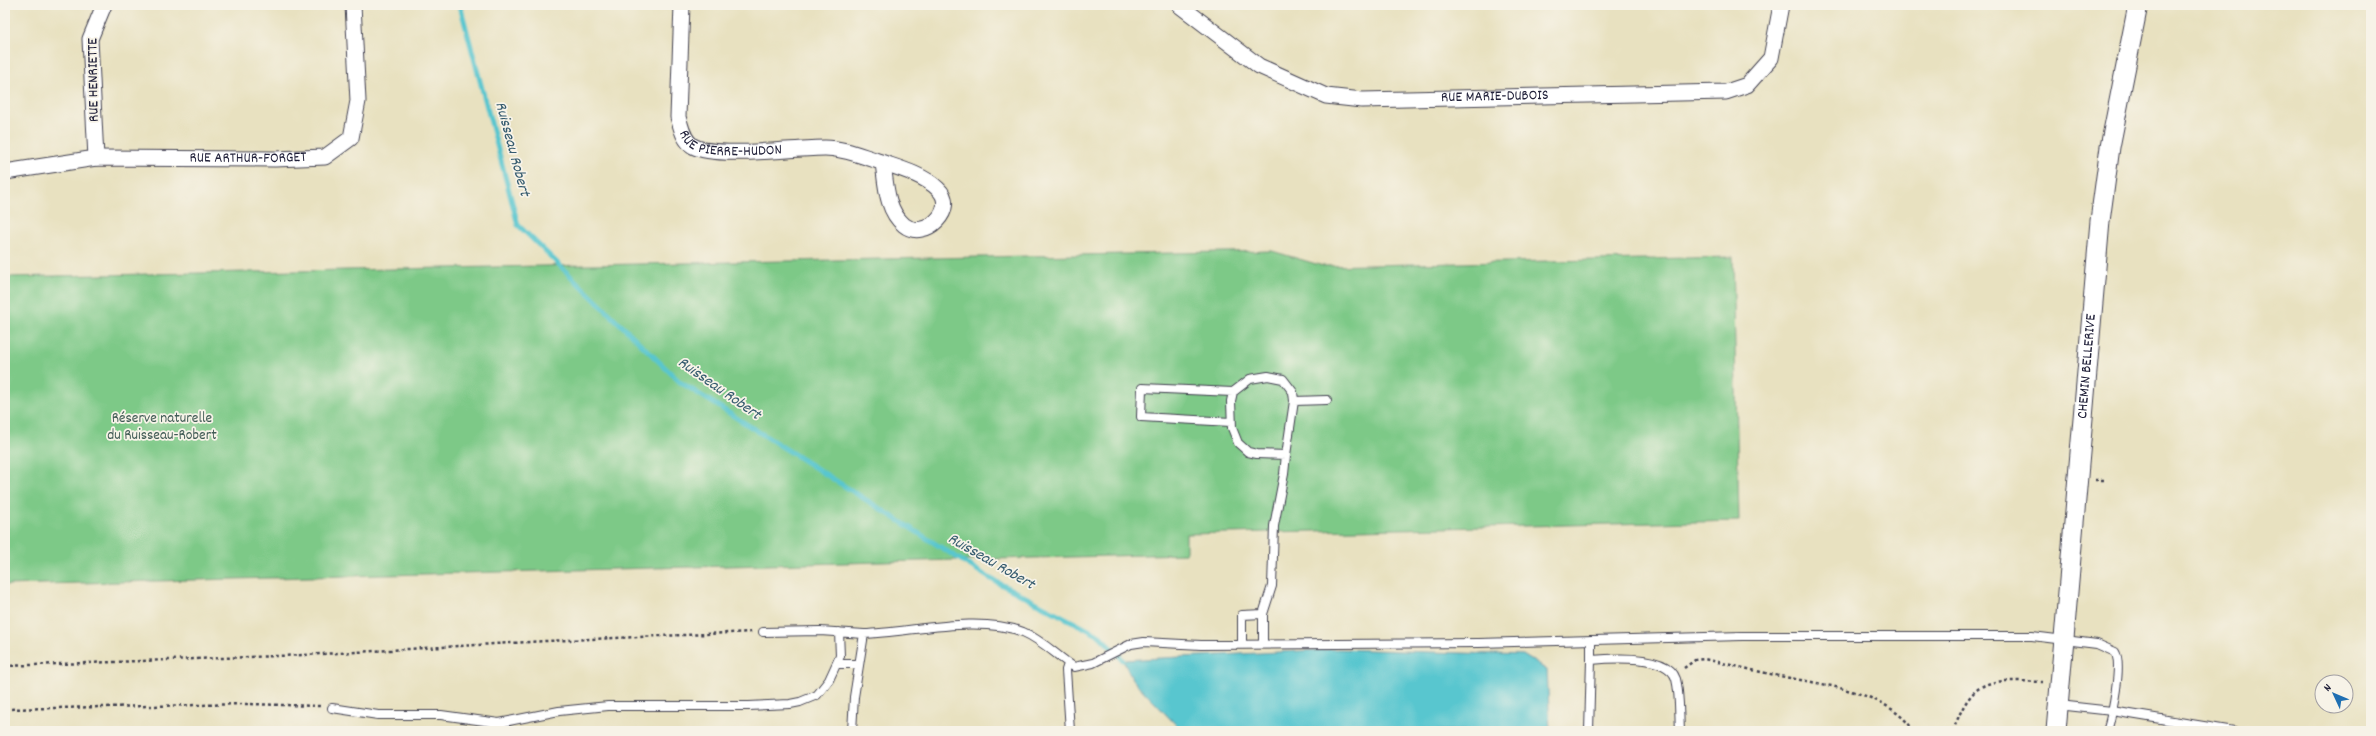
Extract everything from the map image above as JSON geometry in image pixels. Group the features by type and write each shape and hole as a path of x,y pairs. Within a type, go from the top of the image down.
{"street":[{"name":"RUE HENRIETTE","path":"96,158 90,39 104,5"},
{"name":"RUE ARTHUR-FORGET","path":"5,172 96,158 275,159 324,157 351,138 358,100 353,5"},
{"name":"RUE PIERRE-HUDON","path":"682,5 678,117 683,133 691,145 710,152 827,148 883,163 926,180 939,190 944,199 943,214 933,226 918,230 905,225 894,213 888,196 883,163"},
{"name":"RUE MARIE-DUBOIS","path":"1179,5 1259,66 1326,96 1362,100 1726,92 1747,85 1771,58 1781,5"},
{"name":"CHEMIN BELLERIVE","path":"2056,731 2100,221 2110,147 2138,5"}],"lane":[{"path":"1263,644 1263,614 1272,586 1274,526 1286,455 1294,401 1293,392 1288,384 1276,376 1250,379 1233,392 1230,401 1231,422 1238,443 1248,452 1286,455"},
{"path":"1231,422 1141,417 1142,388 1233,392"},
{"path":"1294,401 1327,400"},
{"path":"1242,644 1242,615 1263,614"},
{"path":"763,632 839,632 864,634 964,625 1003,627 1023,632 1037,640 1074,667 1081,667 1107,657 1123,647 1144,642 1242,644 1479,643 1742,636 2032,636 2063,639 2105,646 2111,648 2118,656 2112,711 2107,731"},
{"path":"332,708 378,715 441,714 499,723 559,711 608,706 781,705 800,702 817,695 829,680 838,664 839,632"},
{"path":"852,731 859,664 864,634"},
{"path":"1589,731 1591,640"},
{"path":"1591,660 1652,662 1667,667 1674,675 1680,731"},
{"path":"838,664 859,664"},
{"path":"1068,664 1066,670 1070,731"},
{"path":"2058,705 2112,711 2234,731"},
{"path":"2282,731 2293,731"}],"path":[{"path":"5,666 304,655 546,641 763,632"},
{"path":"1674,675 1695,660 1704,659 1836,687 1862,695 1883,705 1908,723 1914,731"},
{"path":"1954,731 1961,708 1968,697 1978,688 1998,681 2060,682"},
{"path":"5,709 248,704 308,705 332,708"}],"green space":[{"name":"Réserve naturelle du Ruisseau-Robert","path":"1272,251 1323,266 1733,257 1739,521 1186,534 1186,554 5,585 5,277"}],"water":[{"path":"1338,649 1523,655 1547,670 1550,731 1182,731 1132,679 1123,660"}],"waterway":[{"name":"Ruisseau Robert","path":"460,5 518,225 680,382 991,579 1100,636 1123,660"}]}
